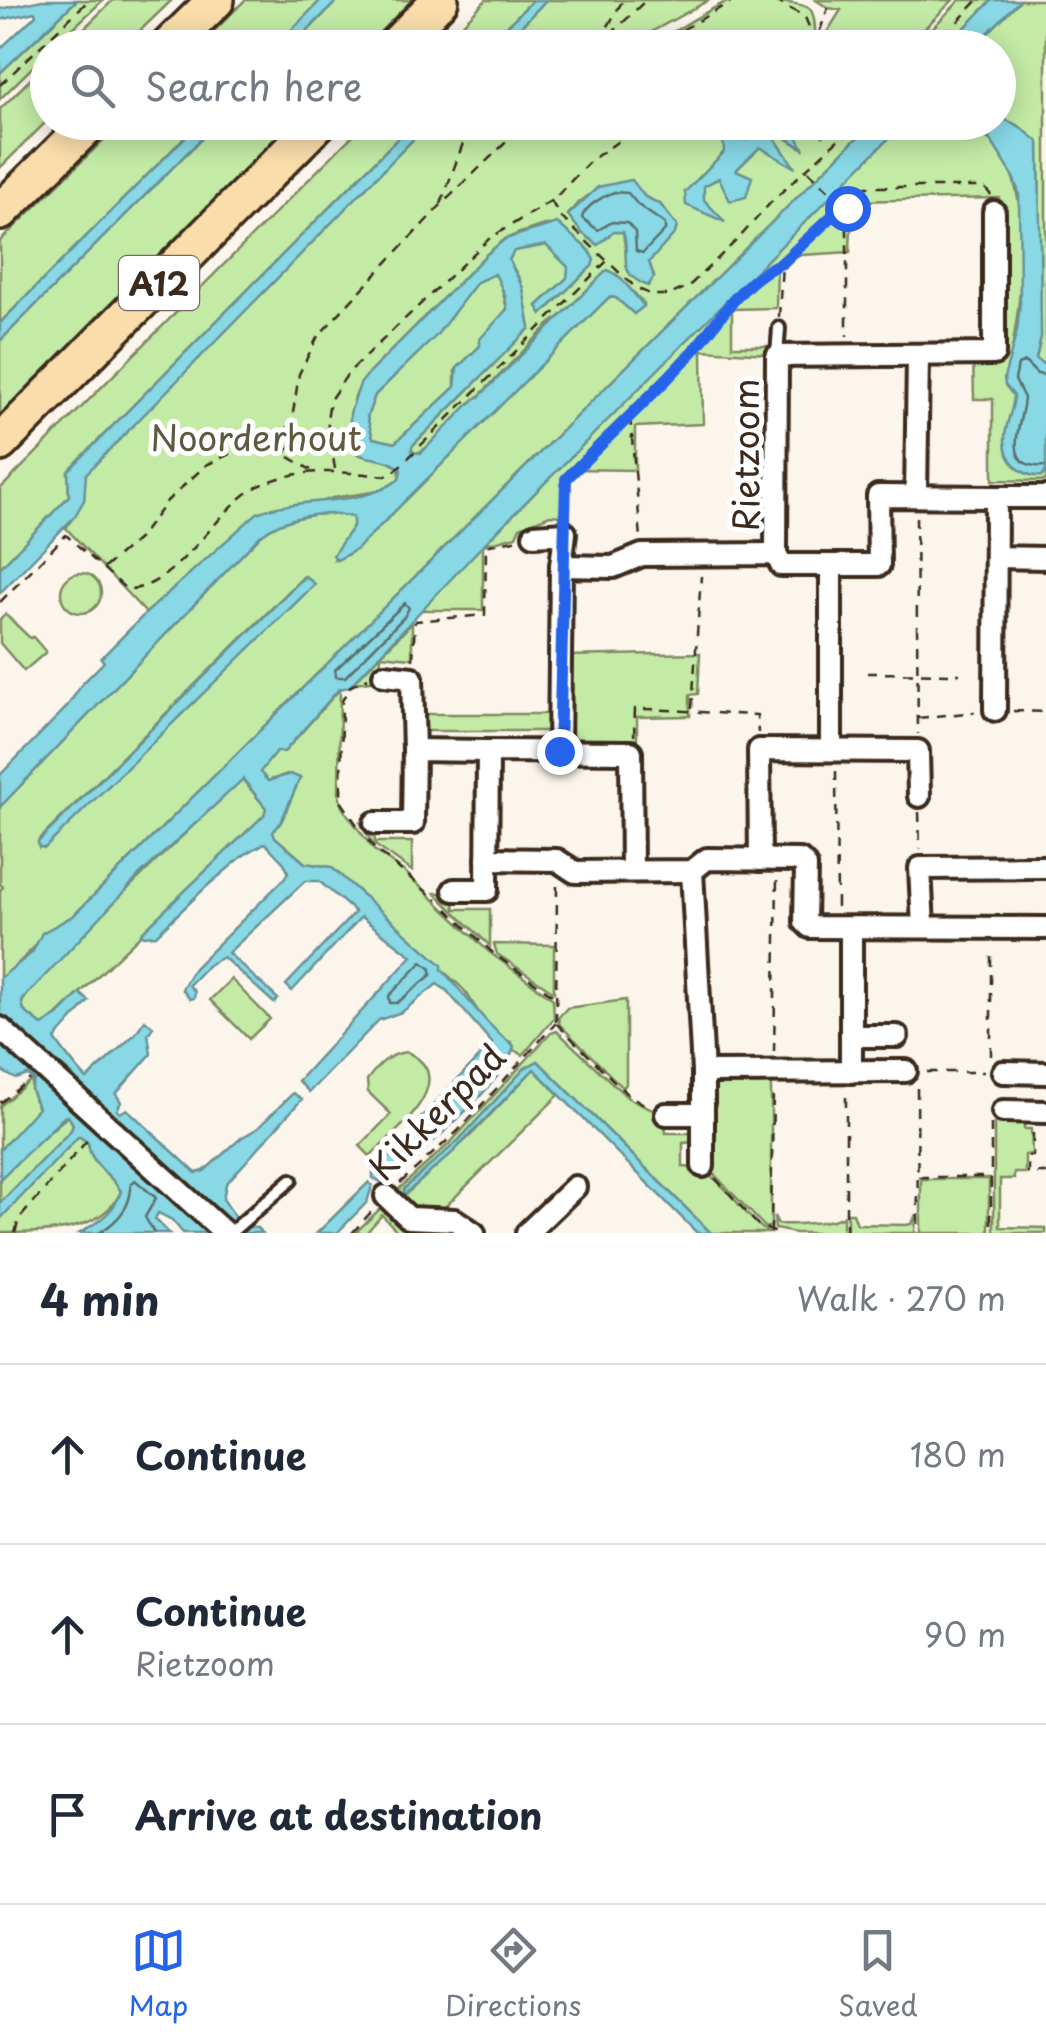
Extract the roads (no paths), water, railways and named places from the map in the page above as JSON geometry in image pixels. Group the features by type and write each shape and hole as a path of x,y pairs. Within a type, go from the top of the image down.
{"highway":[{"path":"186,30 216,0"},
{"path":"411,30 440,0"},
{"path":"0,212 73,140"},
{"name":"A12","path":"0,444 300,140"}],"street":[{"name":"Rietzoom","path":"994,212 994,354 777,356 776,554 781,565 879,565 878,496 1046,497"},
{"path":"916,496 918,356"},
{"path":"995,710 996,498"},
{"path":"534,535 565,533 559,751"},
{"name":"Rietzoom","path":"562,566 613,566 642,554 776,554"},
{"path":"997,557 1046,558"},
{"path":"831,566 834,749"},
{"path":"375,823 413,823 412,678 384,676"},
{"path":"414,750 631,752 632,870"},
{"path":"454,890 486,890 488,750"},
{"path":"769,860 759,750 918,751 919,796"},
{"path":"488,860 557,860 575,872 692,871 708,859 800,860 806,866 805,922 810,927 1046,928"},
{"path":"922,927 920,868 1046,867"},
{"path":"692,871 703,1072 703,1166"},
{"path":"844,928 851,1036 848,1072"},
{"path":"0,1028 232,1230"},
{"path":"851,1036 898,1036"},
{"path":"703,1072 912,1071"},
{"path":"1003,1072 1046,1073"},
{"path":"1002,1110 1040,1112"},
{"path":"666,1114 703,1114"},
{"path":"527,1233 574,1187"},
{"path":"386,1196 409,1218 455,1220 474,1233"}],"lane":[{"name":"Rietzoom","path":"777,356 779,328"},
{"path":"232,1230 291,1180"}],"water":[{"path":"42,0 77,0 45,30 30,30 30,45 0,73 0,49 36,15 35,12 0,20 0,9"},
{"path":"321,0 338,0 308,30 292,30"},
{"path":"533,0 546,0 517,30 503,30"},
{"path":"992,0 1020,0 991,30 963,30"},
{"path":"1016,125 1039,142 1041,337 1036,359 1046,366 1046,471 1042,476 1021,471 1005,446 1014,396 1004,378 1017,331 1020,302 1019,193 991,140 1016,140"},
{"path":"182,140 200,140 0,341 0,323"},
{"path":"396,140 412,140 86,474 84,500 75,516 0,593 0,568 69,496 68,471"},
{"path":"723,140 776,140 795,168 760,147 736,170 752,177 746,197 730,201 719,178 704,186 704,200 725,222 686,205 685,192 724,152"},
{"path":"855,140 887,140 483,545 349,687 339,689 284,752 277,751 260,772 268,781 290,774 300,778 273,832 275,837 305,863 331,867 442,965 442,970 485,1019 514,1046 508,1061 478,1099 383,1183 373,1178 373,1171 410,1138 420,1119 492,1043 437,984 402,1012 379,1020 309,1092 298,1081 412,956 361,917 292,991 286,985 355,912 319,881 305,881 228,953 278,999 274,1003 223,957 208,965 189,985 195,992 190,999 182,989 194,968 288,872 265,843 206,887 156,935 143,936 141,933 264,815 266,808 243,779 141,874 22,1002 24,1011 42,1025 80,993 89,1001 55,1039 87,1079 145,1020 153,1027 148,1034 151,1054 116,1094 121,1102 117,1110 120,1113 127,1109 196,1173 204,1171 258,1128 293,1093 302,1099 226,1184 223,1199 234,1215 262,1233 240,1233 119,1125 72,1075 0,1014 0,978 32,953 42,933 73,916"},
{"path":"632,180 645,197 660,204 677,226 649,262 654,277 648,286 637,281 627,269 623,232 613,232 598,245 568,215 598,187"},
{"path":"557,223 589,250 594,260 542,314 537,306 567,278 568,267 546,245 514,251 509,260 523,288 530,328 412,446 412,452 421,453 608,270 621,278 644,306 634,314 616,298 609,297 357,549 337,560 333,555 353,526 353,517 341,515 293,519 261,535 0,807 0,775 66,708 104,662 101,658 257,513 292,504 369,494 399,479 401,470 395,465 350,449 350,413 360,384 505,239","holes":["495,274 507,309 480,339 480,346 457,368 455,387 395,443 373,438 367,417 375,395 436,336 477,282"]},
{"path":"305,576 315,584 45,848 39,847 38,842"},
{"path":"0,1045 46,1081 209,1233 183,1233 172,1220 158,1213 155,1219 169,1233 80,1233 110,1211 121,1191 79,1136 0,1219 0,1203 73,1124 68,1116 64,1117 0,1179 0,1150 38,1108 31,1089 34,1080 28,1075 16,1079 0,1070"},
{"path":"538,1061 711,1233 697,1233 534,1069 452,1153 403,1196 404,1189 458,1141 525,1068"},
{"path":"369,1182 372,1186 367,1202 337,1233 317,1233"}],"park label":[{"name":"Noorderhout","path":"256,436"}]}
